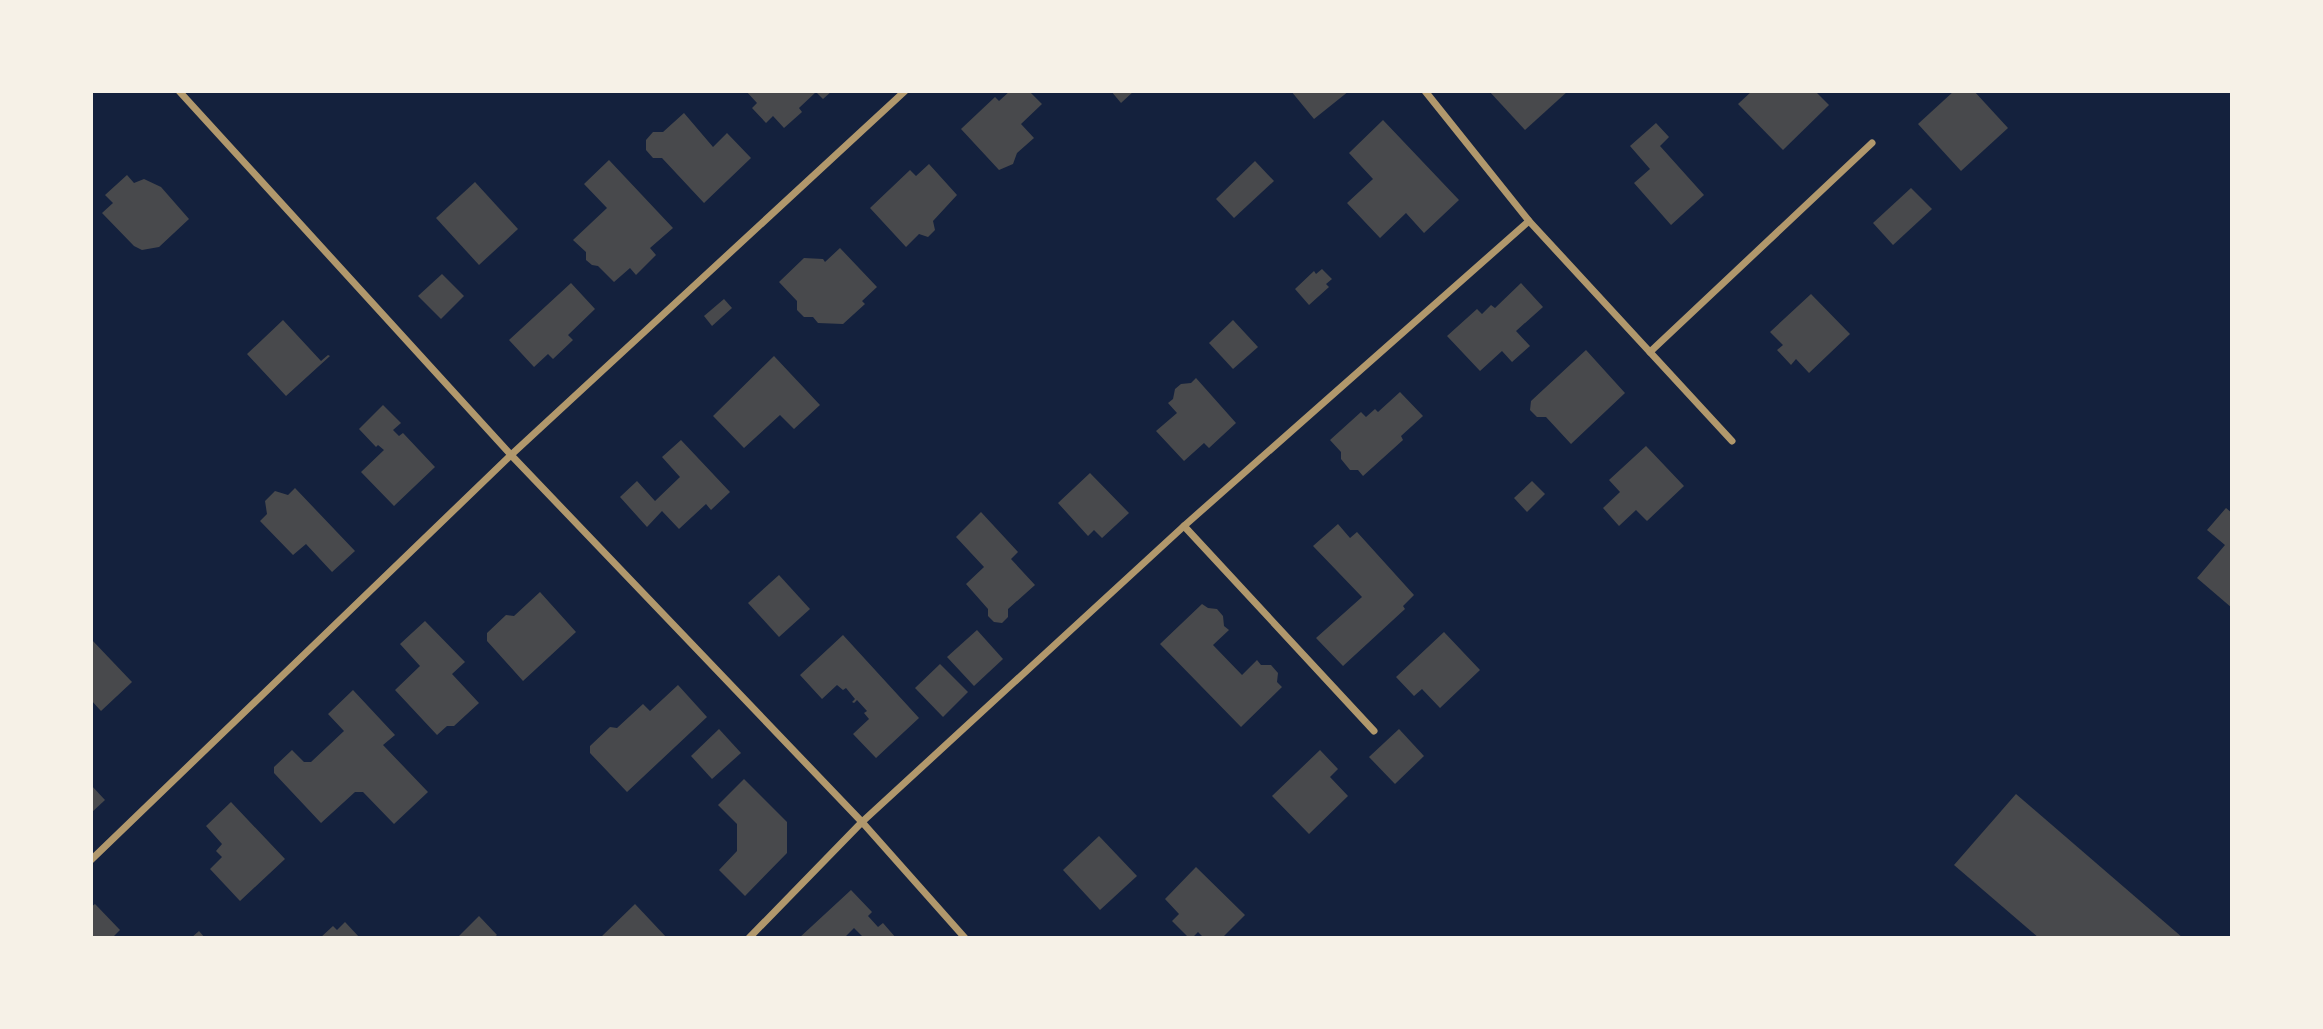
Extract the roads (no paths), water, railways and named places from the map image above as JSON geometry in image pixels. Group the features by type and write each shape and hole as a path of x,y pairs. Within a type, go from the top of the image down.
{"street":[{"path":"179,91 511,455 862,822 965,938"},
{"path":"91,860 511,455 905,91"},
{"path":"1425,91 1529,221 1732,441"},
{"path":"1650,352 1872,143"},
{"path":"749,938 862,822 1184,526 1529,221"},
{"path":"1184,526 1374,731"}]}
